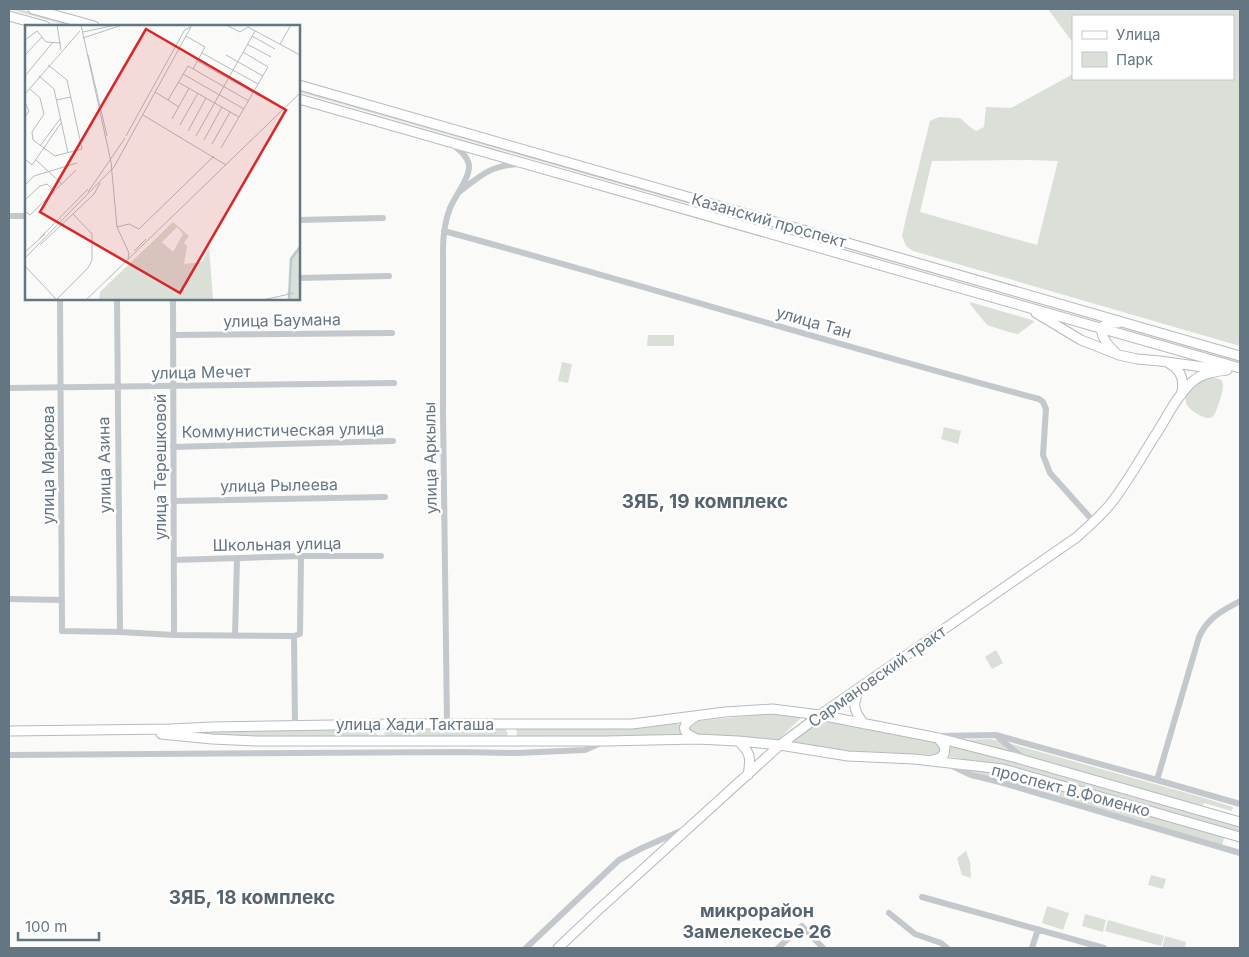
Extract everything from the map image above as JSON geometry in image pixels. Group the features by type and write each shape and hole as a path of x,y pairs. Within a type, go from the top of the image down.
{"main road":[{"path":"33,9 90,25"},
{"path":"9,16 41,25"},
{"name":"Казанский проспект","path":"300,85 1240,356"},
{"name":"Казанский проспект","path":"300,99 1240,370"},
{"path":"1027,308 1081,340 1118,355 1136,359 1240,370"},
{"path":"1118,355 1109,346 1102,334 1102,329 1110,322 1131,324"},
{"path":"1160,361 1178,368 1183,388 1181,395"},
{"name":"Сармановский тракт","path":"558,948 780,745 924,642 1077,537 1112,502 1181,395 1192,382 1202,375 1226,370"},
{"path":"860,688 855,698 854,709 864,724"},
{"name":"улица Хади Такташа","path":"9,731 295,725 632,724 725,712 766,709 820,715"},
{"name":"проспект В.Фоменко","path":"820,715 938,738 1240,822"},
{"path":"695,716 684,725 684,730 686,734 697,739"},
{"path":"385,724 380,733 386,741"},
{"path":"503,741 510,737 512,733 506,724"},
{"name":"улица Хади Такташа","path":"9,736 158,734 256,741 606,741 697,739 780,745"},
{"path":"932,760 940,758 944,754 945,747 938,738"},
{"path":"738,741 750,755 748,774"},
{"name":"проспект В.Фоменко","path":"780,745 848,756 909,758 1003,769 1240,837"}],"street":[{"name":"улица Аркылы","path":"446,724 443,406 444,231 450,208 467,176 469,165 464,154 452,143"},
{"path":"457,195 474,180 490,170 505,164 526,164"},
{"path":"9,216 25,216"},
{"path":"300,220 383,218"},
{"name":"улица Тан","path":"444,231 1039,399 1043,402 1046,409 1043,455 1046,466 1050,473 1094,522"},
{"path":"300,278 389,276"},
{"name":"улица Маркова","path":"60,300 62,631 120,632"},
{"name":"улица Азина","path":"117,300 120,632"},
{"name":"улица Терешковой","path":"173,300 174,635"},
{"name":"улица Баумана","path":"173,334 392,333"},
{"name":"улица Мечет","path":"9,388 394,383"},
{"name":"Коммунистическая улица","path":"174,447 393,441"},
{"name":"улица Рылеева","path":"174,501 385,496"},
{"path":"295,725 301,556"},
{"name":"Школьная улица","path":"174,560 301,556 381,556"},
{"path":"235,636 237,558"},
{"path":"9,600 62,600"},
{"path":"1157,780 1202,629 1214,616 1240,601"},
{"path":"120,632 174,635 297,635"},
{"path":"996,735 1026,761"},
{"path":"924,736 996,735 1240,804"},
{"path":"352,752 371,741"},
{"path":"472,741 489,752"},
{"path":"9,755 352,752 517,753 585,750 606,741"},
{"path":"942,762 972,775 1240,853"},
{"path":"526,948 619,860 691,826"},
{"path":"922,897 1100,948"},
{"path":"889,913 915,934 941,943 947,948"},
{"path":"778,948 802,926 823,948"},
{"path":"1032,948 1038,929"}],"green space":[{"path":"9,9 19,9 76,25 65,25"},
{"path":"1048,9 1240,9 1240,346 913,251 906,246 902,236 930,121 939,117 960,118 976,131 984,127 986,107 1011,108 1072,75 1072,80 1234,80 1234,15 1072,15 1072,42","holes":["932,161 1058,161 1037,245 920,212"]},
{"path":"300,89 1099,318 1098,321 300,92"},
{"path":"970,302 1034,321 1018,334 1012,333 987,325"},
{"path":"1117,325 1240,359 1240,362 1114,326"},
{"path":"648,335 674,335 674,346 647,346"},
{"path":"562,362 572,364 568,383 558,381"},
{"path":"1213,377 1221,380 1223,387 1215,414 1208,418 1191,410 1186,402 1186,397 1194,385"},
{"path":"944,427 961,431 958,444 941,439"},
{"path":"996,650 1003,663 992,669 985,657"},
{"path":"776,713 804,715 777,741 697,735 689,731 689,727 693,722"},
{"path":"823,719 939,742 942,744 941,754 846,751 791,742"},
{"path":"682,724 683,736 516,737 516,728 633,727"},
{"path":"505,728 508,734 506,737 387,737 384,734 387,729"},
{"path":"379,729 376,733 378,737 233,738 166,731"},
{"path":"989,739 1201,797 1233,807 1232,811 1204,803 1203,805 1186,803 958,740"},
{"path":"948,743 1240,826 1240,833 1018,768 947,756 950,750"},
{"path":"962,769 997,772 1209,831 1224,838 1222,846 1020,787"},
{"path":"966,851 970,862 971,878 962,875 957,858"},
{"path":"1151,875 1166,879 1163,889 1148,885"},
{"path":"1047,906 1069,913 1063,930 1042,923"},
{"path":"1085,914 1106,920 1103,932 1082,926"},
{"path":"1108,920 1164,936 1161,946 1105,931"},
{"path":"1165,936 1186,942 1185,948 1162,948"}],"district":[{"name":"ЗЯБ, 19 комплекс","path":"705,501"},
{"name":"ЗЯБ, 18 комплекс","path":"252,897"},
{"name":"микрорайон Замелекесье 26","path":"757,920"}]}
